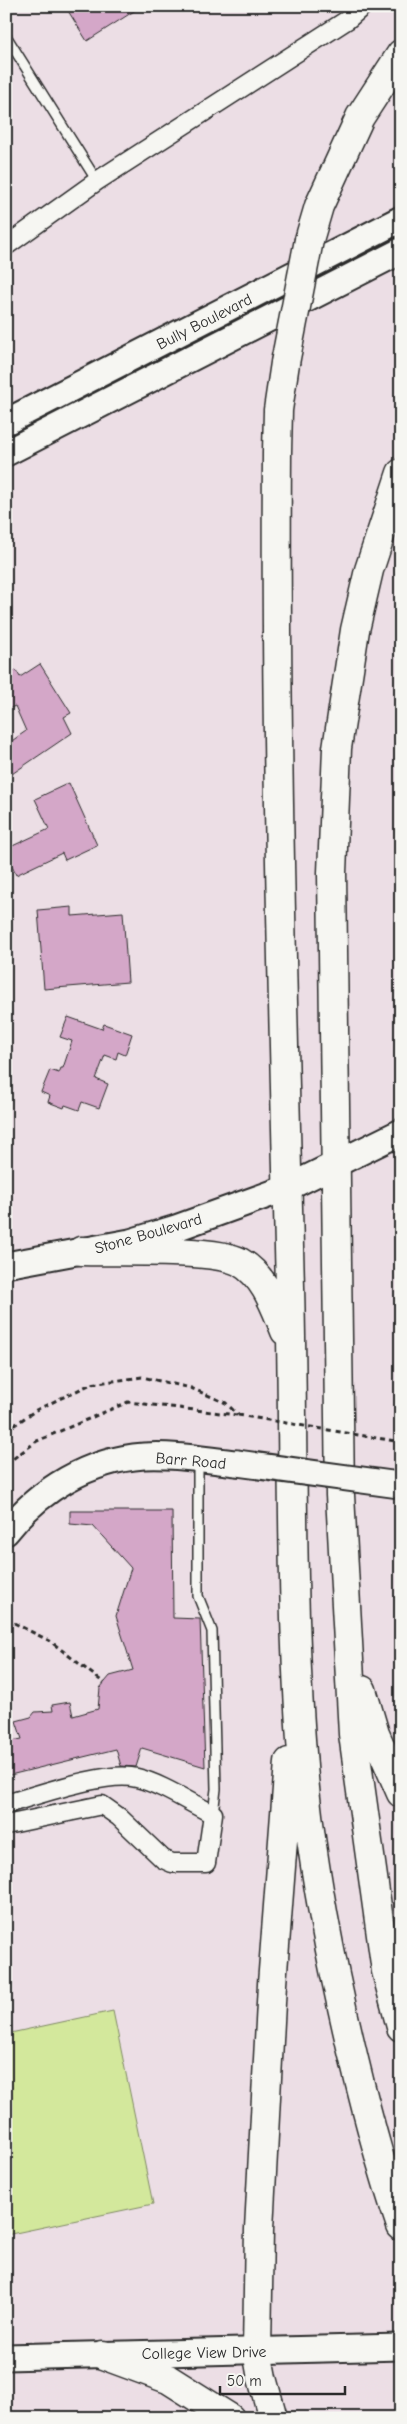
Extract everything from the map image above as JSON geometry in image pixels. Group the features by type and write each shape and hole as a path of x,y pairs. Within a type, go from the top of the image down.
{"main road":[{"path":"401,54 360,117 320,206 309,240 285,363 278,410 277,503 279,762 295,1636 302,1754 310,1830 327,1932 349,2040 377,2153 401,2226"},
{"path":"401,473 369,570 354,630 337,748 332,873 340,1495 353,1734 386,1971 401,2026"},
{"path":"81,1251 214,1255 240,1262 256,1275 272,1298 291,1346"},
{"path":"344,1579 360,1680 367,1709 375,1734 401,1793"},
{"path":"273,2418 257,2351 264,2135 272,1984 287,1806 295,1636"},
{"path":"103,2355 168,2379 230,2418"}],"street":[{"path":"6,246 97,182 347,20 363,6"},
{"name":"Bully Boulevard","path":"6,422 401,219"},
{"name":"Bully Boulevard","path":"6,454 401,251"},
{"name":"Stone Boulevard","path":"6,1266 130,1242 176,1228 287,1188 336,1162 401,1132"},
{"name":"Barr Road","path":"6,1532 28,1507 78,1473 134,1457 198,1459 236,1463 400,1485"},
{"path":"6,1804 98,1779 128,1776 139,1778 213,1814 206,1864 172,1863 163,1859 119,1816 102,1805 6,1825"},
{"path":"98,1779 102,1805"},
{"name":"College View Drive","path":"6,2356 401,2347"}],"lane":[{"path":"6,36 97,182"},
{"path":"198,1459 198,1596 212,1631 216,1789 213,1814"}],"path":[{"path":"6,1430 36,1410 90,1384 142,1377 191,1388 226,1403 238,1416"},
{"path":"6,1464 37,1442 128,1402 238,1416 401,1442"},
{"path":"6,1619 50,1642 104,1683"},
{"path":"6,1726 15,1724"}],"shaded area":[{"path":"6,6 401,6 401,2418 6,2418"}],"green space":[{"path":"113,2011 153,2204 6,2235 6,2034"}],"building":[{"path":"65,6 142,6 87,41"},
{"path":"40,664 71,713 64,717 72,733 6,778 6,745 26,731 15,706 6,710 6,675 16,670 20,677"},
{"path":"69,783 97,845 65,860 62,853 16,875 6,854 6,849 49,829 35,799"},
{"path":"72,907 72,916 123,912 128,982 44,989 38,910"},
{"path":"68,1017 102,1029 104,1024 132,1034 125,1055 118,1052 116,1059 105,1055 96,1079 108,1084 99,1108 82,1102 79,1110 65,1105 64,1108 48,1102 50,1096 41,1092 50,1070 59,1073 61,1068 63,1068 72,1041 60,1037"},
{"path":"70,1511 172,1511 173,1618 200,1619 205,1767 142,1748 136,1767 121,1766 116,1749 6,1776 6,1742 22,1739 16,1721 31,1717 35,1712 53,1711 52,1705 70,1702 73,1716 98,1709 100,1688 110,1676 133,1670 116,1616 131,1568 93,1526 70,1524"}]}
